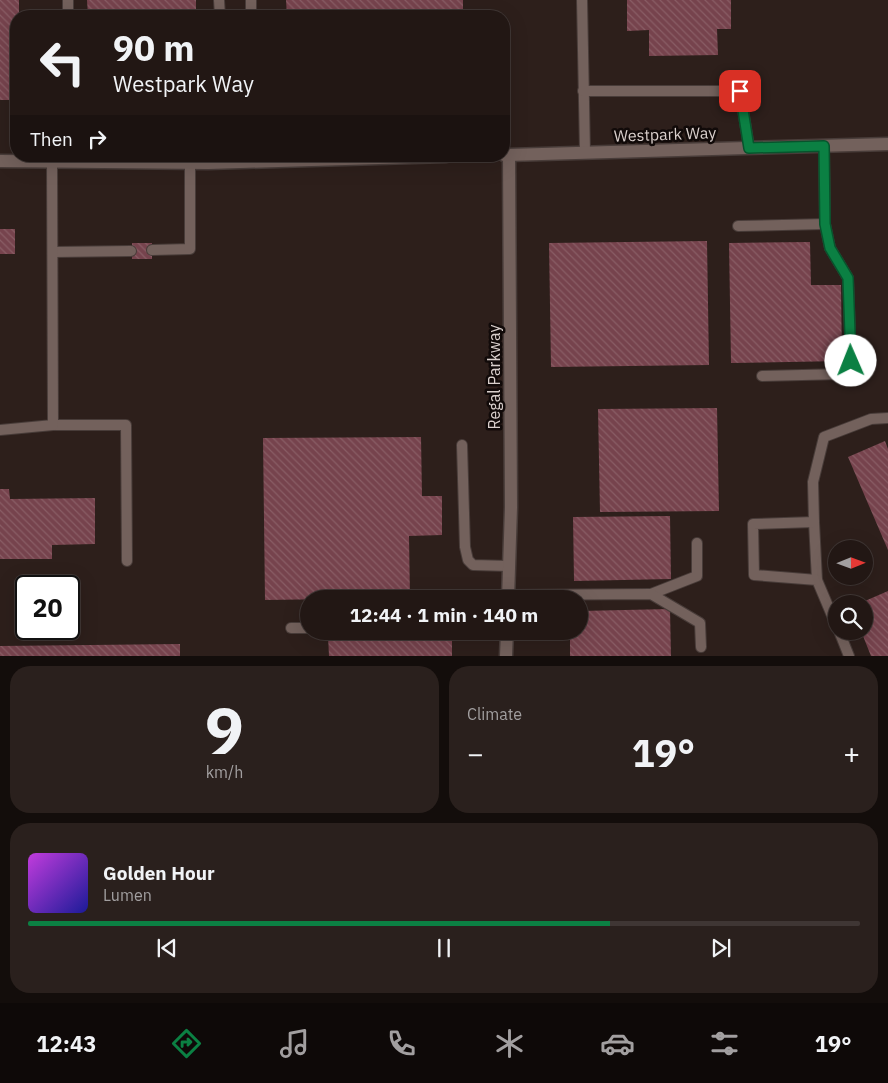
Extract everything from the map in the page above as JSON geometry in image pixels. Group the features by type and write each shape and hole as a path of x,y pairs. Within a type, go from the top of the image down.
{"street":[{"name":"Westpark Way","path":"510,155 888,144"},
{"path":"0,162 52,162"},
{"path":"161,162 198,162"},
{"name":"Regal Parkway","path":"506,162 511,506 508,590"},
{"path":"506,656 507,640"}],"lane":[{"path":"582,0 584,152"},
{"path":"584,91 740,91 749,148"},
{"path":"762,376 843,374 849,369 851,361 848,278 830,248 825,224 824,146"},
{"path":"52,162 53,425"},
{"path":"152,250 190,249 190,163"},
{"path":"738,226 825,224"},
{"path":"53,252 131,251"},
{"path":"828,606 817,580 813,482 824,437 871,419 888,418"},
{"path":"0,430 53,425 126,425 127,561"},
{"path":"462,444 465,547 468,560 473,565 509,566"},
{"path":"814,522 752,524 754,575 817,580"},
{"path":"588,595 651,594 697,576 698,543"},
{"path":"651,594 700,624 701,647"},
{"path":"291,628 300,628"},
{"path":"843,640 849,656"}],"building":[{"path":"0,0 19,0 19,10 10,10 10,100 0,100"},
{"path":"87,0 196,0 196,10 88,10"},
{"path":"286,0 463,0 463,10 287,10"},
{"path":"627,0 731,0 731,29 717,29 718,55 649,56 649,30 627,31"},
{"path":"0,229 15,229 15,254 0,254"},
{"path":"707,241 709,365 551,367 549,243"},
{"path":"810,242 811,285 841,285 842,361 731,363 729,243"},
{"path":"132,243 152,243 152,259 132,259"},
{"path":"717,408 719,511 600,512 598,409"},
{"path":"421,437 422,496 442,496 442,535 409,536 410,590 300,590 300,600 265,600 263,438"},
{"path":"885,441 888,449 888,550 848,457"},
{"path":"0,489 9,489 10,499 95,498 95,544 52,545 52,559 0,559"},
{"path":"670,516 671,579 574,581 573,517"},
{"path":"888,591 888,656 871,656 865,640 873,640 873,598"},
{"path":"670,609 671,656 570,656 570,640 588,640 588,611"},
{"path":"328,640 452,640 452,656 329,656"},
{"path":"180,644 180,656 0,656 0,646"}],"route":[{"path":"740,91 749,148 824,146 825,224 830,248 848,278 850,291 851,361"}]}
